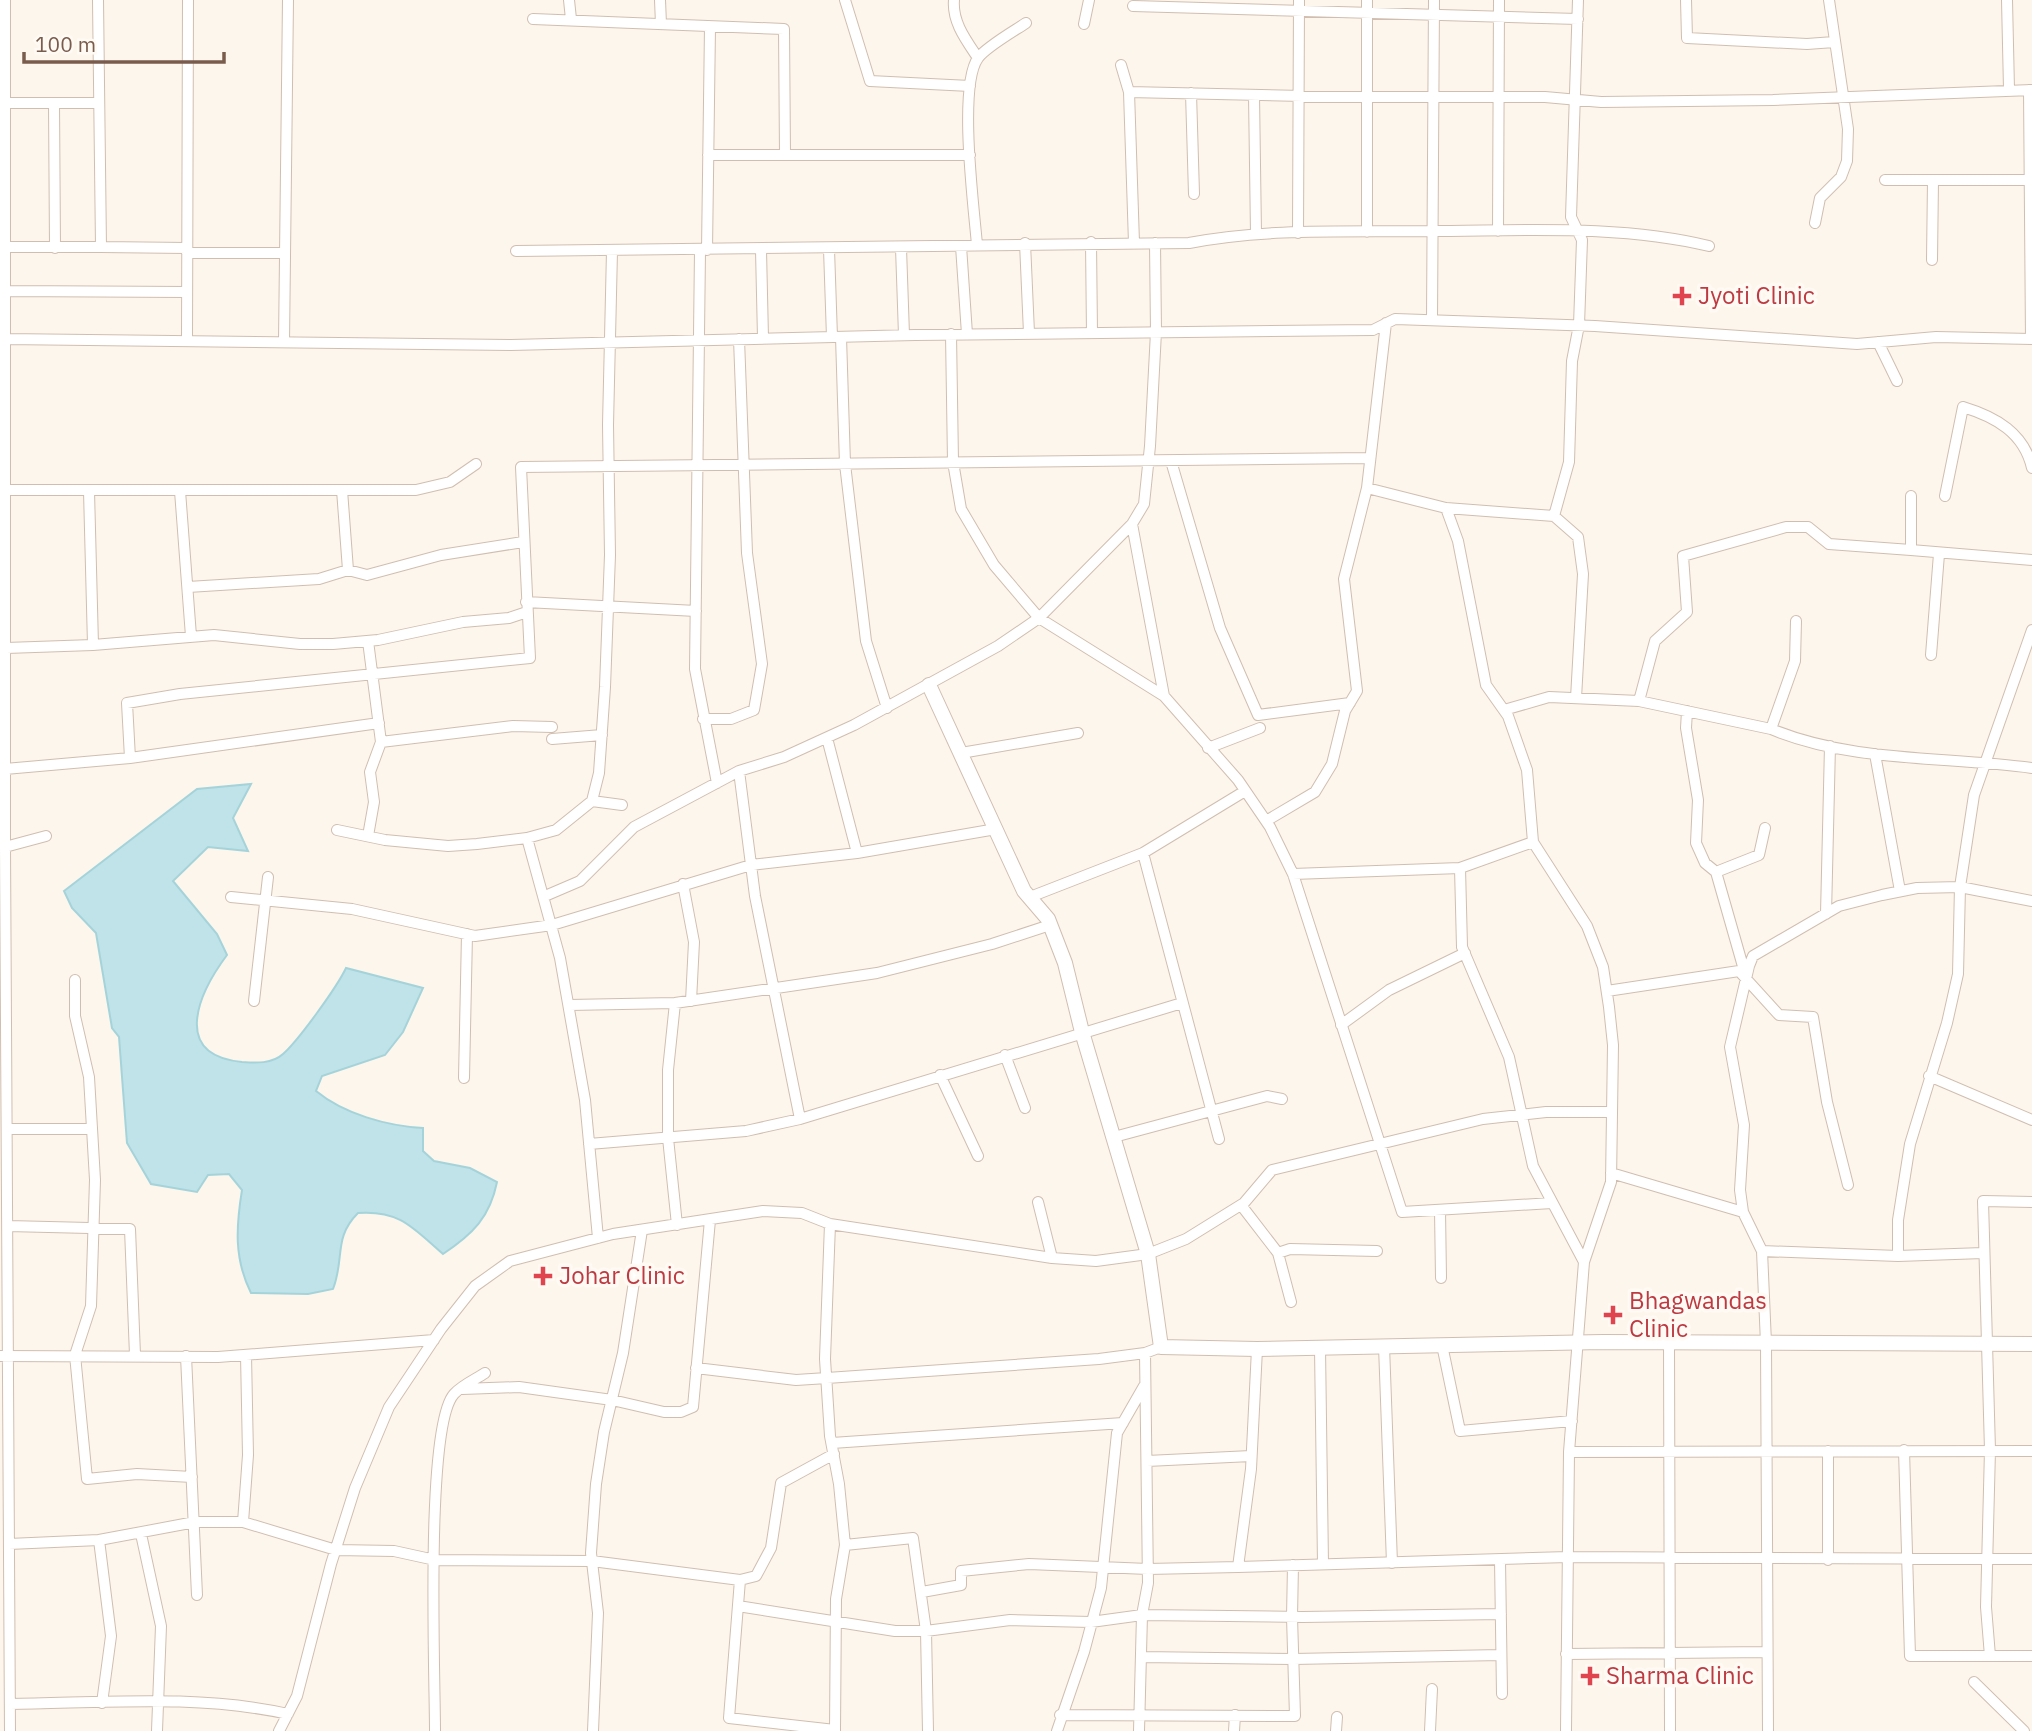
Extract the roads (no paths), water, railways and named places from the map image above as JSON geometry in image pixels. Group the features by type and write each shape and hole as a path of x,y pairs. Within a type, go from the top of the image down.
{"street":[{"path":"5,0 8,1226 4,1248 4,1356 10,1731"},
{"path":"99,0 101,247"},
{"path":"187,341 188,0"},
{"path":"284,342 288,0"},
{"path":"569,0 571,19"},
{"path":"660,0 660,24"},
{"path":"845,0 870,81 970,86"},
{"path":"954,0 953,10 963,36 978,58"},
{"path":"1084,24 1089,0"},
{"path":"1298,233 1299,0"},
{"path":"1367,0 1367,232"},
{"path":"1432,320 1434,0"},
{"path":"1498,231 1499,0"},
{"path":"1554,516 1569,462 1572,361 1579,326 1582,240 1571,217 1578,0"},
{"path":"1686,0 1687,38 1807,44 1834,42"},
{"path":"1815,222 1820,198 1841,177 1847,161 1849,129 1829,0"},
{"path":"2007,0 2009,89"},
{"path":"1133,6 1367,15 1578,19"},
{"path":"533,19 784,29 785,155"},
{"path":"976,245 970,155 970,86 978,58 1026,23"},
{"path":"710,27 695,668 717,783"},
{"path":"1121,65 1129,92 1134,243"},
{"path":"5,339 511,345 951,334 1373,330 1395,319 1878,342 1936,337 2031,339 2030,90 1760,100 1576,100 1129,92"},
{"path":"1191,93 1194,194"},
{"path":"1254,95 1256,234"},
{"path":"4,103 99,103"},
{"path":"54,103 55,248"},
{"path":"708,155 970,155"},
{"path":"1885,180 2030,180"},
{"path":"1932,260 1933,180"},
{"path":"516,251 704,251 1025,243 1189,243 1236,234 1432,231 1578,232 1677,238 1709,246"},
{"path":"1091,242 1092,333"},
{"path":"1025,243 1029,333"},
{"path":"545,896 580,881 634,827 739,771 785,757 827,738 998,646 1039,618 1132,524 1144,503 1148,461 1156,332 1155,243"},
{"path":"961,246 967,334"},
{"path":"4,247 285,253"},
{"path":"901,248 904,335"},
{"path":"829,249 845,464 866,641 887,708"},
{"path":"761,250 763,338"},
{"path":"337,830 448,846 527,838 556,830 592,801 599,773 608,609 612,251"},
{"path":"4,291 187,292"},
{"path":"1266,821 1315,792 1332,764 1350,703 1357,691 1344,579 1367,488 1386,323"},
{"path":"951,334 953,461 961,509 994,565 1039,618 1164,696 1245,791 1266,821 1293,874 1402,1212 1552,1203"},
{"path":"704,719 731,719 754,710 762,664 747,553 739,339"},
{"path":"1878,342 1897,381"},
{"path":"1945,496 1963,407 1991,416 2012,432 2028,453 2032,468"},
{"path":"130,758 127,704 180,694 530,658 521,467 1370,458"},
{"path":"1171,461 1220,628 1258,715 1350,703"},
{"path":"6,490 415,490 450,482 476,464"},
{"path":"1367,488 1447,508 1554,516 1578,537 1583,574 1576,698"},
{"path":"89,491 93,645"},
{"path":"180,491 191,636"},
{"path":"342,491 348,570"},
{"path":"1911,496 1911,550"},
{"path":"1447,508 1458,541 1486,685 1504,710 1527,770 1533,842 1587,926 1603,968 1613,1045 1611,1182 1584,1262 1569,1452 1566,1731"},
{"path":"1132,524 1155,661 1164,696"},
{"path":"1639,701 1655,641 1687,612 1683,556 1786,527 1808,527 1829,544 2032,560"},
{"path":"188,587 319,579 348,570 367,575 441,555 523,542"},
{"path":"1931,655 1938,554"},
{"path":"6,648 93,645 214,635 300,644 368,641 463,622 509,618 526,607 696,611"},
{"path":"1771,729 1795,661 1796,621"},
{"path":"1898,1256 1898,1220 1910,1144 1947,1023 1958,974 1960,887 1974,795 2032,630"},
{"path":"368,641 381,742 370,772 374,802 368,836"},
{"path":"929,685 1030,897 1050,925 1065,963 1082,1032 1148,1254 1161,1347"},
{"path":"1504,710 1549,697 1639,701 1771,729 1796,740 1875,754 2032,768"},
{"path":"1687,711 1686,728 1698,800 1696,843 1704,863 1716,873 1746,977"},
{"path":"5,769 130,758 379,723"},
{"path":"381,742 513,726 552,727"},
{"path":"1208,748 1260,728"},
{"path":"961,753 1078,733"},
{"path":"552,739 602,735"},
{"path":"827,738 857,853"},
{"path":"1826,914 1830,746"},
{"path":"1875,754 1900,891"},
{"path":"739,771 751,865 800,1119"},
{"path":"1030,897 1143,853 1245,791"},
{"path":"592,801 622,805"},
{"path":"1716,873 1759,855 1765,828"},
{"path":"231,897 352,909 475,936 552,925 751,865 857,853 996,829"},
{"path":"5,847 46,836"},
{"path":"527,838 545,896 569,1005 585,1100 598,1238"},
{"path":"1293,874 1460,868 1533,842"},
{"path":"1143,853 1219,1139"},
{"path":"1460,868 1465,953 1509,1057 1533,1166 1584,1262"},
{"path":"254,1001 268,877"},
{"path":"683,884 694,942 691,1001"},
{"path":"1768,1731 1766,1343 1762,1251 1743,1212 1740,1190 1744,1125 1730,1047 1746,977 1753,956 1839,906 1900,891 1960,887 2032,901"},
{"path":"569,1005 675,1003 877,973 992,944 1050,925"},
{"path":"464,1078 467,934"},
{"path":"1341,1025 1389,990 1465,953"},
{"path":"1606,991 1739,971 1779,1016 1812,1017 1827,1102 1848,1185"},
{"path":"75,980 75,1016 89,1077 92,1129 94,1227 91,1306 75,1355 87,1479 137,1474 192,1476"},
{"path":"675,1003 668,1070 668,1138 677,1225"},
{"path":"589,1144 746,1131 800,1119 1182,1003"},
{"path":"1005,1055 1025,1108"},
{"path":"940,1075 978,1156"},
{"path":"1929,1076 2032,1119"},
{"path":"1115,1137 1266,1096 1283,1099"},
{"path":"279,1731 297,1696 355,1488 389,1407 434,1340 475,1286 510,1261 598,1238 763,1211 802,1213 830,1224 1052,1258 1096,1261 1148,1254 1186,1240 1241,1205 1272,1170 1483,1119 1612,1112"},
{"path":"8,1129 92,1129"},
{"path":"1611,1173 1743,1212"},
{"path":"1990,1656 1990,1450 1983,1201 2032,1202"},
{"path":"1038,1202 1052,1258"},
{"path":"1241,1205 1278,1253 1291,1301"},
{"path":"1440,1210 1441,1278"},
{"path":"462,1389 519,1387 612,1400 664,1412 681,1412 693,1407 710,1220"},
{"path":"740,1580 729,1718 835,1731 836,1599 845,1545 827,1378 830,1224"},
{"path":"8,1226 130,1229 135,1355"},
{"path":"593,1731 598,1613 592,1561 596,1484 623,1353 642,1230"},
{"path":"1278,1253 1290,1249 1377,1251"},
{"path":"1762,1251 1898,1256 1983,1253"},
{"path":"4,1356 246,1355 434,1340"},
{"path":"696,1368 796,1380 1145,1353 1161,1347 1257,1349 1578,1342 2032,1344"},
{"path":"1669,1342 1667,1451 1670,1731"},
{"path":"1442,1345 1460,1432 1572,1421"},
{"path":"1384,1346 1392,1563"},
{"path":"1320,1348 1323,1564"},
{"path":"1238,1567 1251,1456 1257,1349"},
{"path":"1139,1731 1142,1615 1148,1569 1145,1353"},
{"path":"243,1522 248,1455 246,1355"},
{"path":"186,1356 197,1595"},
{"path":"435,1731 435,1560 438,1453 443,1415 454,1394 485,1373"},
{"path":"1057,1731 1091,1622 1103,1566 1117,1433 1146,1383"},
{"path":"9,1544 99,1540 195,1522 243,1522 336,1550 394,1551 435,1560 592,1561 740,1580 756,1576 771,1548 781,1483 833,1448 1123,1423"},
{"path":"1903,1450 1910,1656 2032,1656"},
{"path":"1828,1451 1828,1560"},
{"path":"1569,1452 2032,1451"},
{"path":"1147,1461 1251,1456"},
{"path":"141,1534 161,1626 158,1731"},
{"path":"845,1545 913,1538 926,1631 928,1731"},
{"path":"99,1540 111,1636 102,1703"},
{"path":"922,1592 961,1585 961,1571 1029,1564 1148,1569 1568,1556 1907,1561 2032,1559"},
{"path":"1500,1560 1502,1694"},
{"path":"1060,1715 1295,1716 1293,1565"},
{"path":"738,1606 837,1624 895,1631 926,1631 1010,1620 1091,1622 1142,1615 1292,1617 1501,1614"},
{"path":"1566,1654 1767,1652"},
{"path":"1141,1657 1293,1659 1501,1656"},
{"path":"1974,1682 2024,1731"},
{"path":"1430,1731 1432,1689"},
{"path":"10,1704 159,1702 250,1706 288,1714"},
{"path":"1234,1731 1235,1715"},
{"path":"1336,1731 1337,1717"}],"water":[{"path":"251,784 233,818 248,851 208,847 173,881 217,934 227,955 200,1004 198,1035 206,1048 220,1057 242,1062 274,1060 290,1047 307,1026 346,968 423,988 403,1032 385,1055 322,1076 316,1091 339,1106 366,1117 395,1125 423,1128 423,1151 434,1161 470,1168 497,1182 490,1205 479,1224 443,1254 414,1229 395,1218 385,1214 358,1213 350,1222 342,1240 333,1289 308,1294 251,1293 239,1255 238,1217 242,1190 229,1174 208,1175 197,1192 151,1184 127,1143 119,1037 112,1028 96,933 72,908 64,891 197,789"}],"place":[{"name":"Jyoti Clinic","path":"1682,296"},
{"name":"Johar Clinic","path":"543,1276"},
{"name":"Bhagwandas Clinic","path":"1613,1315"},
{"name":"Sharma Clinic","path":"1590,1676"}]}
